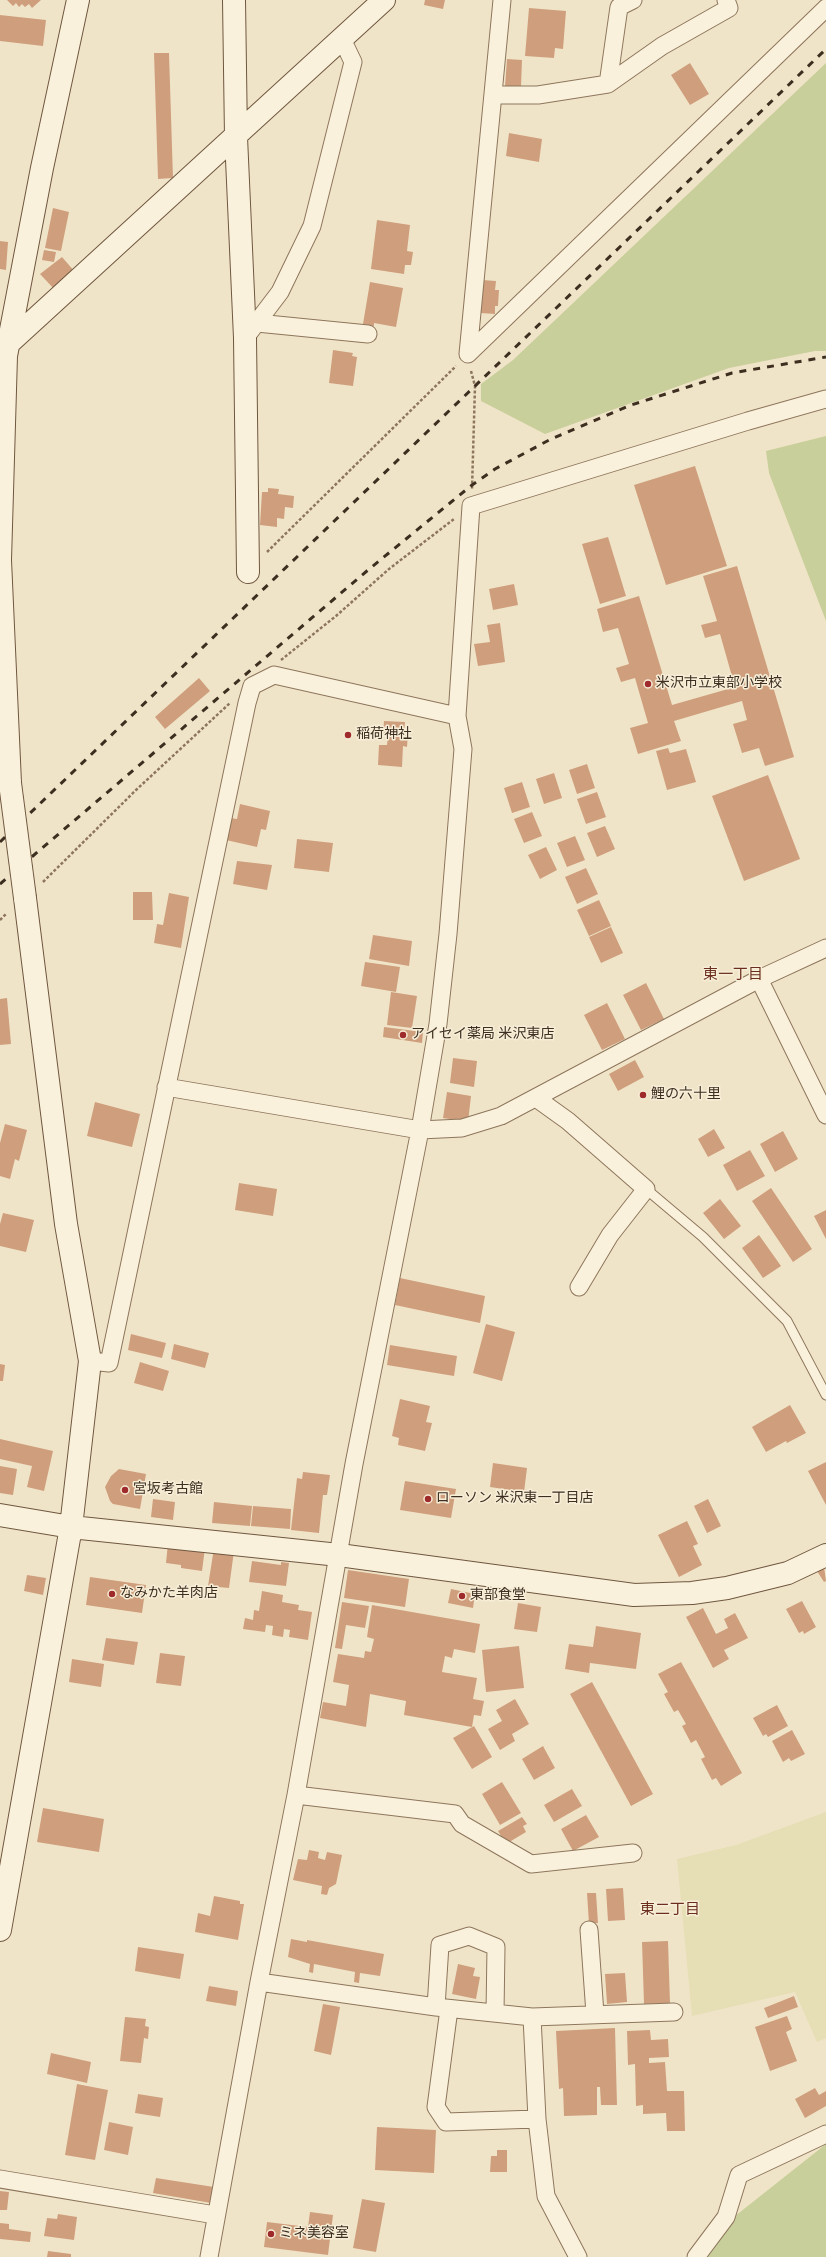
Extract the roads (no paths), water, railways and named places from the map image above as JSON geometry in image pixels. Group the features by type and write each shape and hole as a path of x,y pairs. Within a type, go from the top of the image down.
{"street":[{"path":"0,1930 71,1527 90,1361 66,1224 10,783 0,560 5,353 42,168 78,0"},
{"path":"234,0 236,137 251,330 248,572"},
{"path":"5,353 384,0"},
{"path":"502,0 468,354 826,8"},
{"path":"608,84 619,7 633,0"},
{"path":"493,95 538,95 608,84 662,46 729,8 726,0"},
{"path":"251,330 280,292 312,226 353,62 342,39"},
{"path":"251,330 368,334"},
{"path":"209,2257 215,2215 296,1795 354,1464 420,1130 438,1024 448,934 463,749 458,716 471,506 748,421 826,399"},
{"path":"90,1361 109,1363 247,703 252,686 274,676 458,716"},
{"path":"166,1087 420,1130 462,1128 501,1116 759,979 826,948"},
{"path":"759,979 826,1115"},
{"path":"536,1098 568,1121 646,1189 610,1235 579,1287"},
{"path":"0,1515 71,1527 339,1556 634,1595 692,1593 727,1588 788,1573 826,1555"},
{"path":"296,1795 455,1814 462,1824 531,1864 633,1853"},
{"path":"589,1930 595,2014"},
{"path":"495,2014 496,1947 469,1936 440,1945 443,2008 436,2107 446,2122 537,2119"},
{"path":"259,1982 443,2008 532,2017 674,2012"},
{"path":"532,2017 537,2119 546,2196 578,2257"},
{"path":"696,2257 726,2217 739,2176 826,2134"},
{"path":"0,2179 215,2215"}],"lane":[{"path":"646,1189 703,1237 787,1321 826,1395"}],"railway":[{"path":"0,842 826,49"},
{"path":"0,884 368,570 472,485 495,469 551,439 631,405 732,373 826,357"}],"place":[{"name":"米沢市立東部小学校","path":"648,684"},
{"name":"稲荷神社","path":"348,735"},
{"name":"アイセイ薬局 米沢東店","path":"403,1035"},
{"name":"鯉の六十里","path":"643,1095"},
{"name":"宮坂考古館","path":"125,1490"},
{"name":"ローソン 米沢東一丁目店","path":"428,1499"},
{"name":"なみかた羊肉店","path":"112,1594"},
{"name":"東部食堂","path":"462,1596"},
{"name":"ミネ美容室","path":"271,2234"}],"district":[{"name":"東一丁目","path":"733,976"},
{"name":"東二丁目","path":"670,1911"}]}
